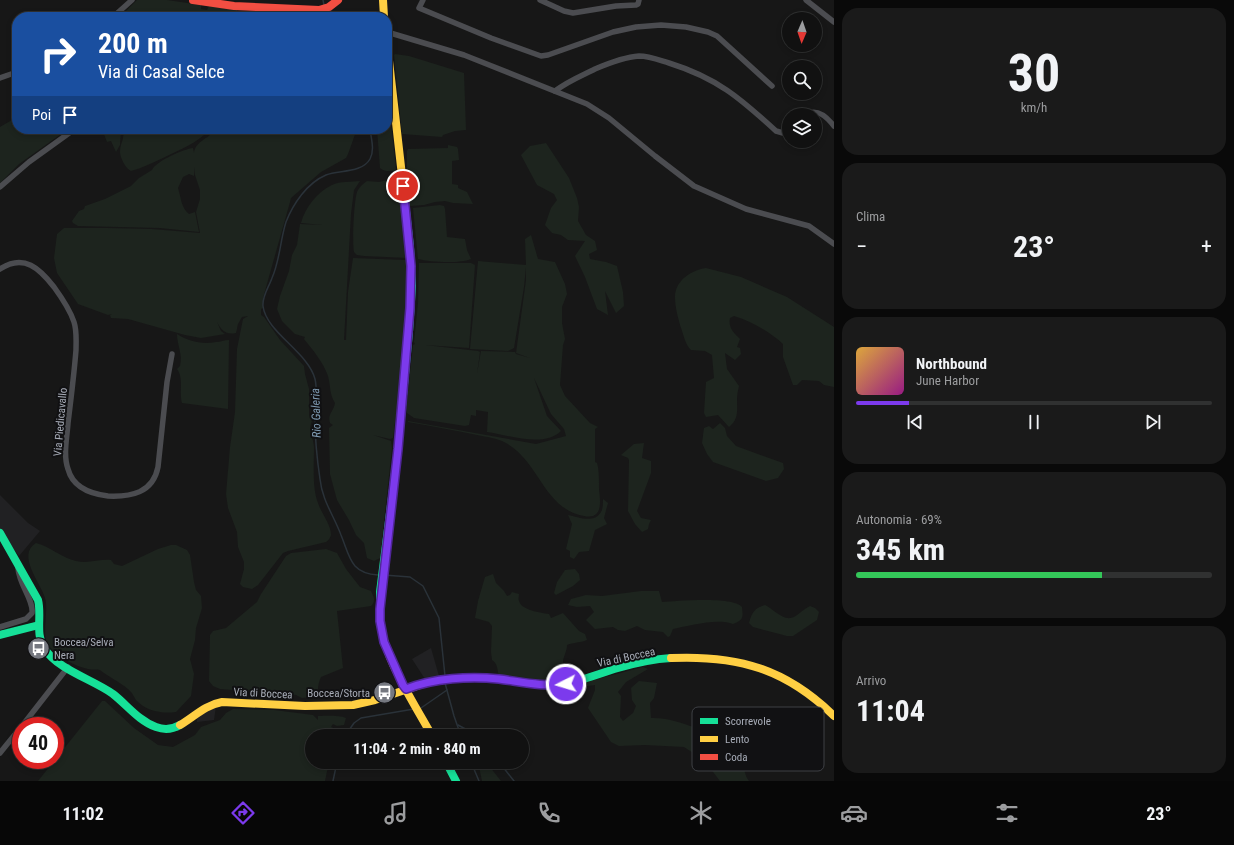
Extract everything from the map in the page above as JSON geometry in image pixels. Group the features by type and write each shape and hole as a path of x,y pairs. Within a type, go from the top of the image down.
{"main road":[{"path":"194,0 234,6 312,10 324,10 336,2"},
{"path":"383,0 384,12"},
{"path":"392,87 410,247 412,286 399,433 380,592 380,621 384,642 403,685 428,729"},
{"name":"Via di Boccea","path":"0,533 38,600 40,606 40,640 45,650 54,659 68,668 108,690 153,726 166,729 179,727 204,707 217,703 225,702 321,706 347,705 368,702 438,680 497,679 555,686 627,666 650,662 696,658 744,663 774,673 794,683 824,707"},
{"path":"0,635 40,625"},
{"name":"Via di Boccea","path":"824,707 834,716"},
{"path":"450,769 456,781"}],"street":[{"path":"119,12 132,0"},
{"path":"423,0 419,8 491,38 542,56 570,48 614,32 636,27 665,25 708,32 717,36 772,86"},
{"path":"540,0 564,11 575,13 616,6 636,5 638,4 639,0"},
{"path":"806,0 834,22"},
{"path":"392,33 464,55 587,104 609,118 694,186 746,209 809,226 834,244"},
{"path":"555,91 569,81 606,65 628,58 646,56 677,65 712,80 746,103 776,131 782,132"},
{"path":"0,78 12,74"},
{"path":"822,115 834,126"},
{"path":"0,187 29,162 68,134"},
{"name":"Via Piedicavallo","path":"0,269 10,264 20,263 30,264 38,269 59,294 73,320 76,335 76,350 66,461 71,477 77,485 84,490 100,495 127,496 142,491 153,480 158,467 167,382 172,354"},
{"path":"0,627 26,619 32,613 32,603 22,584 18,573 18,566"},
{"path":"28,717 68,668"},
{"path":"0,753 12,738"}],"shaded area":[{"path":"137,0 167,0 201,5 201,9 207,10 209,6 237,10 238,12 125,12"},
{"path":"395,54 409,56 464,73 466,130 455,131 443,135 442,137 402,134"},
{"path":"12,120 12,134 61,134 19,164 0,183 0,127"},
{"path":"392,133 396,169 395,171 385,171 380,168 377,134"},
{"path":"104,134 121,134 120,145 116,152 111,141 107,142"},
{"path":"123,134 205,134 188,146 151,164 131,171 125,166 120,154"},
{"path":"211,134 355,134 346,158 321,172 291,198 263,298 263,308 261,309 261,315 280,340 304,366 309,389 309,414 312,421 310,431 314,444 314,476 316,497 319,507 331,531 331,535 326,542 283,553 258,585 252,589 243,587 240,584 244,569 244,562 238,547 237,532 228,508 226,494 235,412 237,349 243,319 248,316 242,317 238,324 236,333 225,332 217,322 221,331 225,334 201,338 128,319 111,318 110,315 112,314 108,315 78,304 57,273 54,258 57,234 64,228 152,229 200,233 196,212 200,199 200,190 195,175 195,167 194,176 189,174 183,177 178,188 186,212 189,214 195,212 199,232 160,228 78,226 72,221 79,211 84,209 85,206 105,199 131,186 164,159 193,148 194,153 197,145"},
{"path":"546,143 569,178 579,207 578,221 586,235 595,241 597,250 589,254 590,259 617,266 623,292 624,306 616,313 605,291 608,315 597,309 575,256 585,241 568,240 561,235 552,233 545,225 551,208 557,200 554,194 537,185 521,155 530,146"},
{"path":"448,145 457,147 458,149 459,160 452,161 452,184 458,185 458,188 467,192 473,204 445,201 410,206 407,179 408,149 448,148"},
{"path":"387,180 388,183 400,183 408,258 357,255 354,252 353,240 354,213 357,192 367,181 379,182"},
{"path":"360,181 354,190 351,214 344,340 346,340 348,292 353,258 405,260 407,262 408,283 407,317 402,344 405,345 393,438 390,439 373,435 391,441 392,448 380,558 374,561 367,558 364,543 356,535 337,500 330,474 329,428 333,425 330,423 329,417 335,403 331,393 328,376 321,361 304,339 305,337 295,334 282,321 277,309 289,271 292,255 297,245 300,224 323,225 301,223 305,212 312,201 321,192 332,185 342,182"},
{"path":"440,205 444,206 445,209 447,237 465,239 467,250 471,259 459,262 444,262 418,259 413,208"},
{"path":"531,235 538,259 555,262 565,284 567,294 562,307 562,323 565,339 563,345 560,385 565,396 590,423 598,427 595,429 595,462 597,463 598,470 600,503 598,512 595,515 584,516 571,512 560,504 550,495 526,461 517,451 506,443 492,438 408,422 536,444 566,436 564,429 551,414 534,378 547,416 561,431 554,436 545,439 526,439 487,432 488,412 476,410 476,416 471,415 469,425 465,426 414,418 407,413 406,409 413,345 415,344 419,263 471,263 475,265 469,348 425,345 480,352 477,374 481,351 515,352 516,354 530,358 516,353 526,280 526,267 514,348 508,351 470,349 478,261 526,265 525,239"},
{"path":"706,268 741,277 787,297 834,327 834,387 824,385 819,381 802,380 797,385 793,385 783,357 783,344 760,327 734,316 730,318 730,325 732,330 740,339 737,347 740,348 741,354 735,360 725,353 727,369 739,386 736,418 729,427 718,415 706,417 704,413 706,382 714,378 712,355 705,351 691,350 687,345 678,316 675,297 678,286 685,277 695,271"},
{"path":"177,334 186,339 200,343 229,340 228,409 182,403 181,381 177,369 180,366 181,357"},
{"path":"720,423 725,428 727,436 736,446 783,463 784,469 778,478 766,481 713,462 702,443 704,428 709,426 713,429"},
{"path":"644,443 642,458 651,461 651,473 637,511 641,518 651,520 648,529 642,532 635,524 628,511 629,460 621,455 634,444"},
{"path":"0,495 28,523 40,531 19,556 0,531"},
{"path":"603,499 608,503 604,518 607,524 595,530 589,551 579,552 574,559 570,557 570,551 566,549 572,524 568,515 586,519 594,518 602,511"},
{"path":"36,543 47,547 71,560 85,562 111,560 114,564 122,566 158,549 171,545 176,545 187,550 190,555 196,590 201,596 202,608 196,628 195,640 190,659 194,674 191,696 176,712 165,713 144,707 136,700 128,689 100,670 83,668 72,663 57,654 49,646 45,630 45,598 29,562 28,555 30,548"},
{"path":"326,549 337,553 346,569 360,587 371,591 374,599 371,606 337,611 343,668 321,677 318,687 319,696 302,698 296,695 220,689 213,686 209,681 210,635 213,631 226,628 257,602 286,556 291,553"},
{"path":"575,569 579,574 580,580 573,586 556,595 554,593 557,582 565,570"},
{"path":"493,574 496,583 507,596 512,592 519,594 519,600 523,607 549,614 551,618 563,613 579,631 585,634 587,640 567,645 562,671 566,675 567,679 551,683 499,676 496,665 492,660 492,626 489,622 475,618 485,577"},
{"path":"641,591 659,591 662,602 691,600 727,601 742,607 742,618 733,624 726,622 711,622 673,629 668,637 663,632 645,630 637,626 625,631 618,630 613,627 595,629 586,620 594,612 590,606 577,607 568,605 571,599 586,595 602,596"},
{"path":"765,605 786,618 794,617 810,606 819,612 817,620 793,636 787,636 753,627 749,623 754,611"},
{"path":"431,648 439,676 425,679 412,659"},
{"path":"643,667 648,669 626,682 618,692 621,696 620,717 623,721 633,713 636,706 632,700 631,688 639,681 657,683 654,698 650,703 651,718 673,721 692,727 692,752 684,747 645,745 619,746 611,742 588,708 595,690 595,685 573,688 571,686"},
{"path":"102,701 105,701 134,728 158,745 173,747 195,735 201,727 220,720 226,713 233,709 274,710 313,715 318,720 318,716 336,716 346,718 344,725 337,726 333,724 331,727 336,729 305,729 305,769 328,769 325,781 38,781 48,769 64,769 64,748"},
{"path":"216,706 214,720 197,722 197,714"},
{"path":"479,769 492,769 501,781 482,781"},
{"path":"712,771 744,771 749,781 720,781"}],"waterway":[{"name":"Rio Galeria","path":"323,0 324,5"},
{"name":"Rio Galeria","path":"371,134 372,152 370,159 366,164 356,169 326,175 313,183 297,201 286,222 277,264 265,295 263,306 271,325 304,360 311,369 315,379 315,434 321,487 349,557 356,567 362,571 369,574 378,575"},
{"name":"Rio Galeria","path":"384,575 410,577 423,586 439,618 445,676"},
{"name":"Rio Galeria","path":"445,683 459,729"},
{"path":"421,708 447,690"},
{"path":"350,729 354,723 361,718 414,709"},
{"path":"458,725 465,729"},
{"path":"333,781 336,769"},
{"name":"Rio Galeria","path":"474,769 479,781"},
{"path":"505,769 514,781"}],"traffic: fast":[{"path":"380,615 380,592 398,449 412,286 406,211"},
{"path":"0,533 38,600 41,643 50,656 66,668 113,694 144,721 159,728 165,729 180,725"},
{"path":"0,635 39,625"},
{"path":"429,682 482,678 499,679 528,684 556,685 579,680 637,663 671,658"},
{"path":"450,769 456,781"}],"traffic: slow":[{"path":"383,0 384,12"},
{"path":"392,87 406,211"},
{"path":"380,615 381,630 392,661 399,677 428,729"},
{"path":"671,658 718,659 760,668 779,676 798,687 824,707"},
{"path":"180,725 205,708 216,703 222,702 305,706 353,705 375,700 429,682"},
{"path":"824,707 834,716"}],"traffic: jam":[{"path":"193,0 234,6 319,10 329,7 338,0"}],"place":[{"name":"Boccea/Selva Nera","path":"38,648"},
{"name":"Boccea/Storta","path":"385,693"}],"route":[{"path":"403,186 410,247 412,286 398,449 380,592 380,621 384,642 406,689 438,680 477,678 555,686 566,684"}]}
